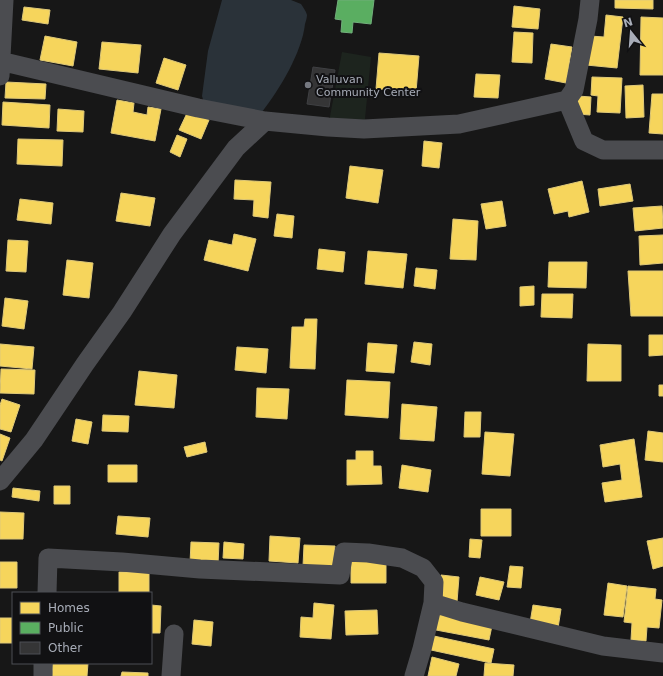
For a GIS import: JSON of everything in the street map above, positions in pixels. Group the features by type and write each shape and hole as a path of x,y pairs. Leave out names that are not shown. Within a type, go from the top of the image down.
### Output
{"street":[{"path":"4,0 0,66 265,121 364,129 459,124 567,100 574,90 588,19 590,0"},
{"path":"567,100 584,141 603,150 663,150"},
{"path":"0,481 34,440 122,312 172,234 236,148 265,121"},
{"path":"46,592 48,558 122,562 200,569 340,576 344,552 368,553 402,558 424,568 434,582 433,603 414,676"},
{"path":"433,603 462,612 603,646 663,653"},
{"path":"171,676 174,634"},
{"path":"43,664 43,676"}],"shaded area":[{"path":"222,0 291,0 301,4 307,14 300,46 295,58 283,81 262,112 204,103 202,96 208,51"},
{"path":"342,52 371,57 364,129 328,127"}],"building: Homes":[{"path":"615,0 653,0 653,9 615,8"},
{"path":"514,6 540,9 538,29 512,27"},
{"path":"24,7 50,10 48,24 22,20"},
{"path":"606,15 623,17 617,68 586,65 590,36 604,37"},
{"path":"641,17 663,18 663,75 640,75"},
{"path":"514,32 533,33 532,63 512,62"},
{"path":"45,36 77,42 73,66 40,60"},
{"path":"102,42 141,45 138,73 99,69"},
{"path":"551,44 572,47 566,83 545,79"},
{"path":"379,53 419,56 416,92 376,89"},
{"path":"164,58 186,65 178,90 156,83"},
{"path":"476,74 500,75 498,98 474,97"},
{"path":"592,77 622,78 620,113 597,112 598,96 591,95"},
{"path":"6,82 46,84 45,99 5,98"},
{"path":"643,85 644,117 626,118 625,86"},
{"path":"652,94 663,94 663,134 649,133"},
{"path":"578,96 591,97 590,115 577,114"},
{"path":"117,100 134,103 133,112 147,115 148,107 161,109 155,141 111,133"},
{"path":"3,102 50,105 49,128 2,125"},
{"path":"58,109 84,111 83,132 57,131"},
{"path":"188,111 209,120 201,139 179,130"},
{"path":"177,135 187,139 180,157 170,152"},
{"path":"18,139 63,140 62,166 17,164"},
{"path":"424,141 442,143 439,168 422,166"},
{"path":"350,166 383,170 378,203 346,198"},
{"path":"235,180 271,182 268,218 253,216 254,200 234,199"},
{"path":"582,181 589,212 569,217 568,211 554,214 548,189"},
{"path":"630,184 633,201 600,206 598,189"},
{"path":"121,193 155,198 150,226 116,221"},
{"path":"20,199 53,203 51,224 17,220"},
{"path":"502,201 506,226 486,229 481,204"},
{"path":"662,206 663,228 635,231 633,208"},
{"path":"277,214 294,216 292,238 274,236"},
{"path":"453,219 478,221 476,260 450,259"},
{"path":"234,234 256,239 248,271 204,260 209,240 232,245"},
{"path":"663,235 663,263 640,265 639,236"},
{"path":"8,240 28,241 26,272 6,271"},
{"path":"319,249 345,252 343,272 317,269"},
{"path":"368,251 407,254 403,288 365,284"},
{"path":"67,260 93,263 89,298 63,295"},
{"path":"549,262 587,262 586,288 548,287"},
{"path":"416,268 437,270 435,289 414,286"},
{"path":"628,271 663,271 663,316 631,316"},
{"path":"534,286 534,305 520,306 520,287"},
{"path":"542,294 573,294 572,318 541,317"},
{"path":"5,298 28,301 24,329 2,326"},
{"path":"305,319 317,319 315,369 290,368 292,327 304,327"},
{"path":"649,335 663,335 663,355 649,356"},
{"path":"414,342 432,344 430,365 411,362"},
{"path":"368,343 397,345 394,373 366,371"},
{"path":"0,344 34,347 32,369 0,366"},
{"path":"588,344 621,345 621,381 587,381"},
{"path":"237,347 268,349 266,373 235,370"},
{"path":"1,369 35,370 34,394 0,393"},
{"path":"139,371 177,375 174,408 135,405"},
{"path":"347,380 390,382 388,418 345,415"},
{"path":"659,385 663,385 663,396 659,396"},
{"path":"257,388 289,389 287,419 256,417"},
{"path":"2,399 20,405 11,432 0,429 0,405"},
{"path":"402,404 437,407 434,441 400,439"},
{"path":"465,412 481,412 480,437 464,437"},
{"path":"103,415 129,416 128,432 102,431"},
{"path":"76,419 92,422 88,444 72,441"},
{"path":"648,431 663,433 663,462 645,460"},
{"path":"485,432 514,434 510,476 482,474"},
{"path":"0,434 10,438 2,461 0,460"},
{"path":"634,439 642,497 605,502 602,483 622,480 620,464 603,467 600,445"},
{"path":"205,442 207,452 187,457 184,447"},
{"path":"356,451 373,451 373,466 381,466 382,484 347,485 347,460 356,460"},
{"path":"108,465 137,465 137,482 108,482"},
{"path":"402,465 431,470 428,492 399,488"},
{"path":"54,486 70,486 70,504 54,504"},
{"path":"13,488 40,491 39,501 12,497"},
{"path":"481,509 511,509 511,536 481,536"},
{"path":"0,512 24,513 23,539 0,539"},
{"path":"118,516 150,518 148,537 116,534"},
{"path":"270,536 300,538 298,563 269,561"},
{"path":"663,538 663,566 653,569 647,541"},
{"path":"470,539 482,540 480,558 469,557"},
{"path":"191,542 219,543 218,564 190,563"},
{"path":"224,542 244,544 243,559 223,558"},
{"path":"304,545 335,546 333,567 303,566"},
{"path":"351,561 386,561 386,583 351,583"},
{"path":"0,562 17,562 17,588 0,588"},
{"path":"510,566 523,567 521,588 507,587"},
{"path":"119,572 149,572 149,592 119,592"},
{"path":"441,575 459,577 457,602 438,600"},
{"path":"480,577 504,582 499,600 476,595"},
{"path":"608,583 627,586 623,617 604,615"},
{"path":"628,586 656,589 655,599 662,600 659,628 647,627 646,641 631,640 632,623 624,622"},
{"path":"314,603 334,605 331,639 300,637 301,617 313,618"},
{"path":"152,605 161,606 160,633 152,633"},
{"path":"533,605 561,609 558,628 530,623"},
{"path":"377,610 378,634 346,635 345,611"},
{"path":"439,611 493,621 489,640 436,630"},
{"path":"0,618 12,618 12,643 0,643"},
{"path":"194,620 213,622 211,646 192,644"},
{"path":"434,636 494,649 491,663 431,650"},
{"path":"432,657 459,664 456,676 428,676"},
{"path":"485,663 514,665 513,676 484,676"},
{"path":"53,664 88,664 87,676 52,676"},
{"path":"122,672 148,673 148,676 121,676"}],"building: Public":[{"path":"338,0 374,0 371,24 353,22 352,33 341,32 342,20 335,19"}],"building: Other":[{"path":"313,67 335,70 329,107 307,104"}],"place":[{"name":"Valluvan Community Center","path":"308,85"}]}
